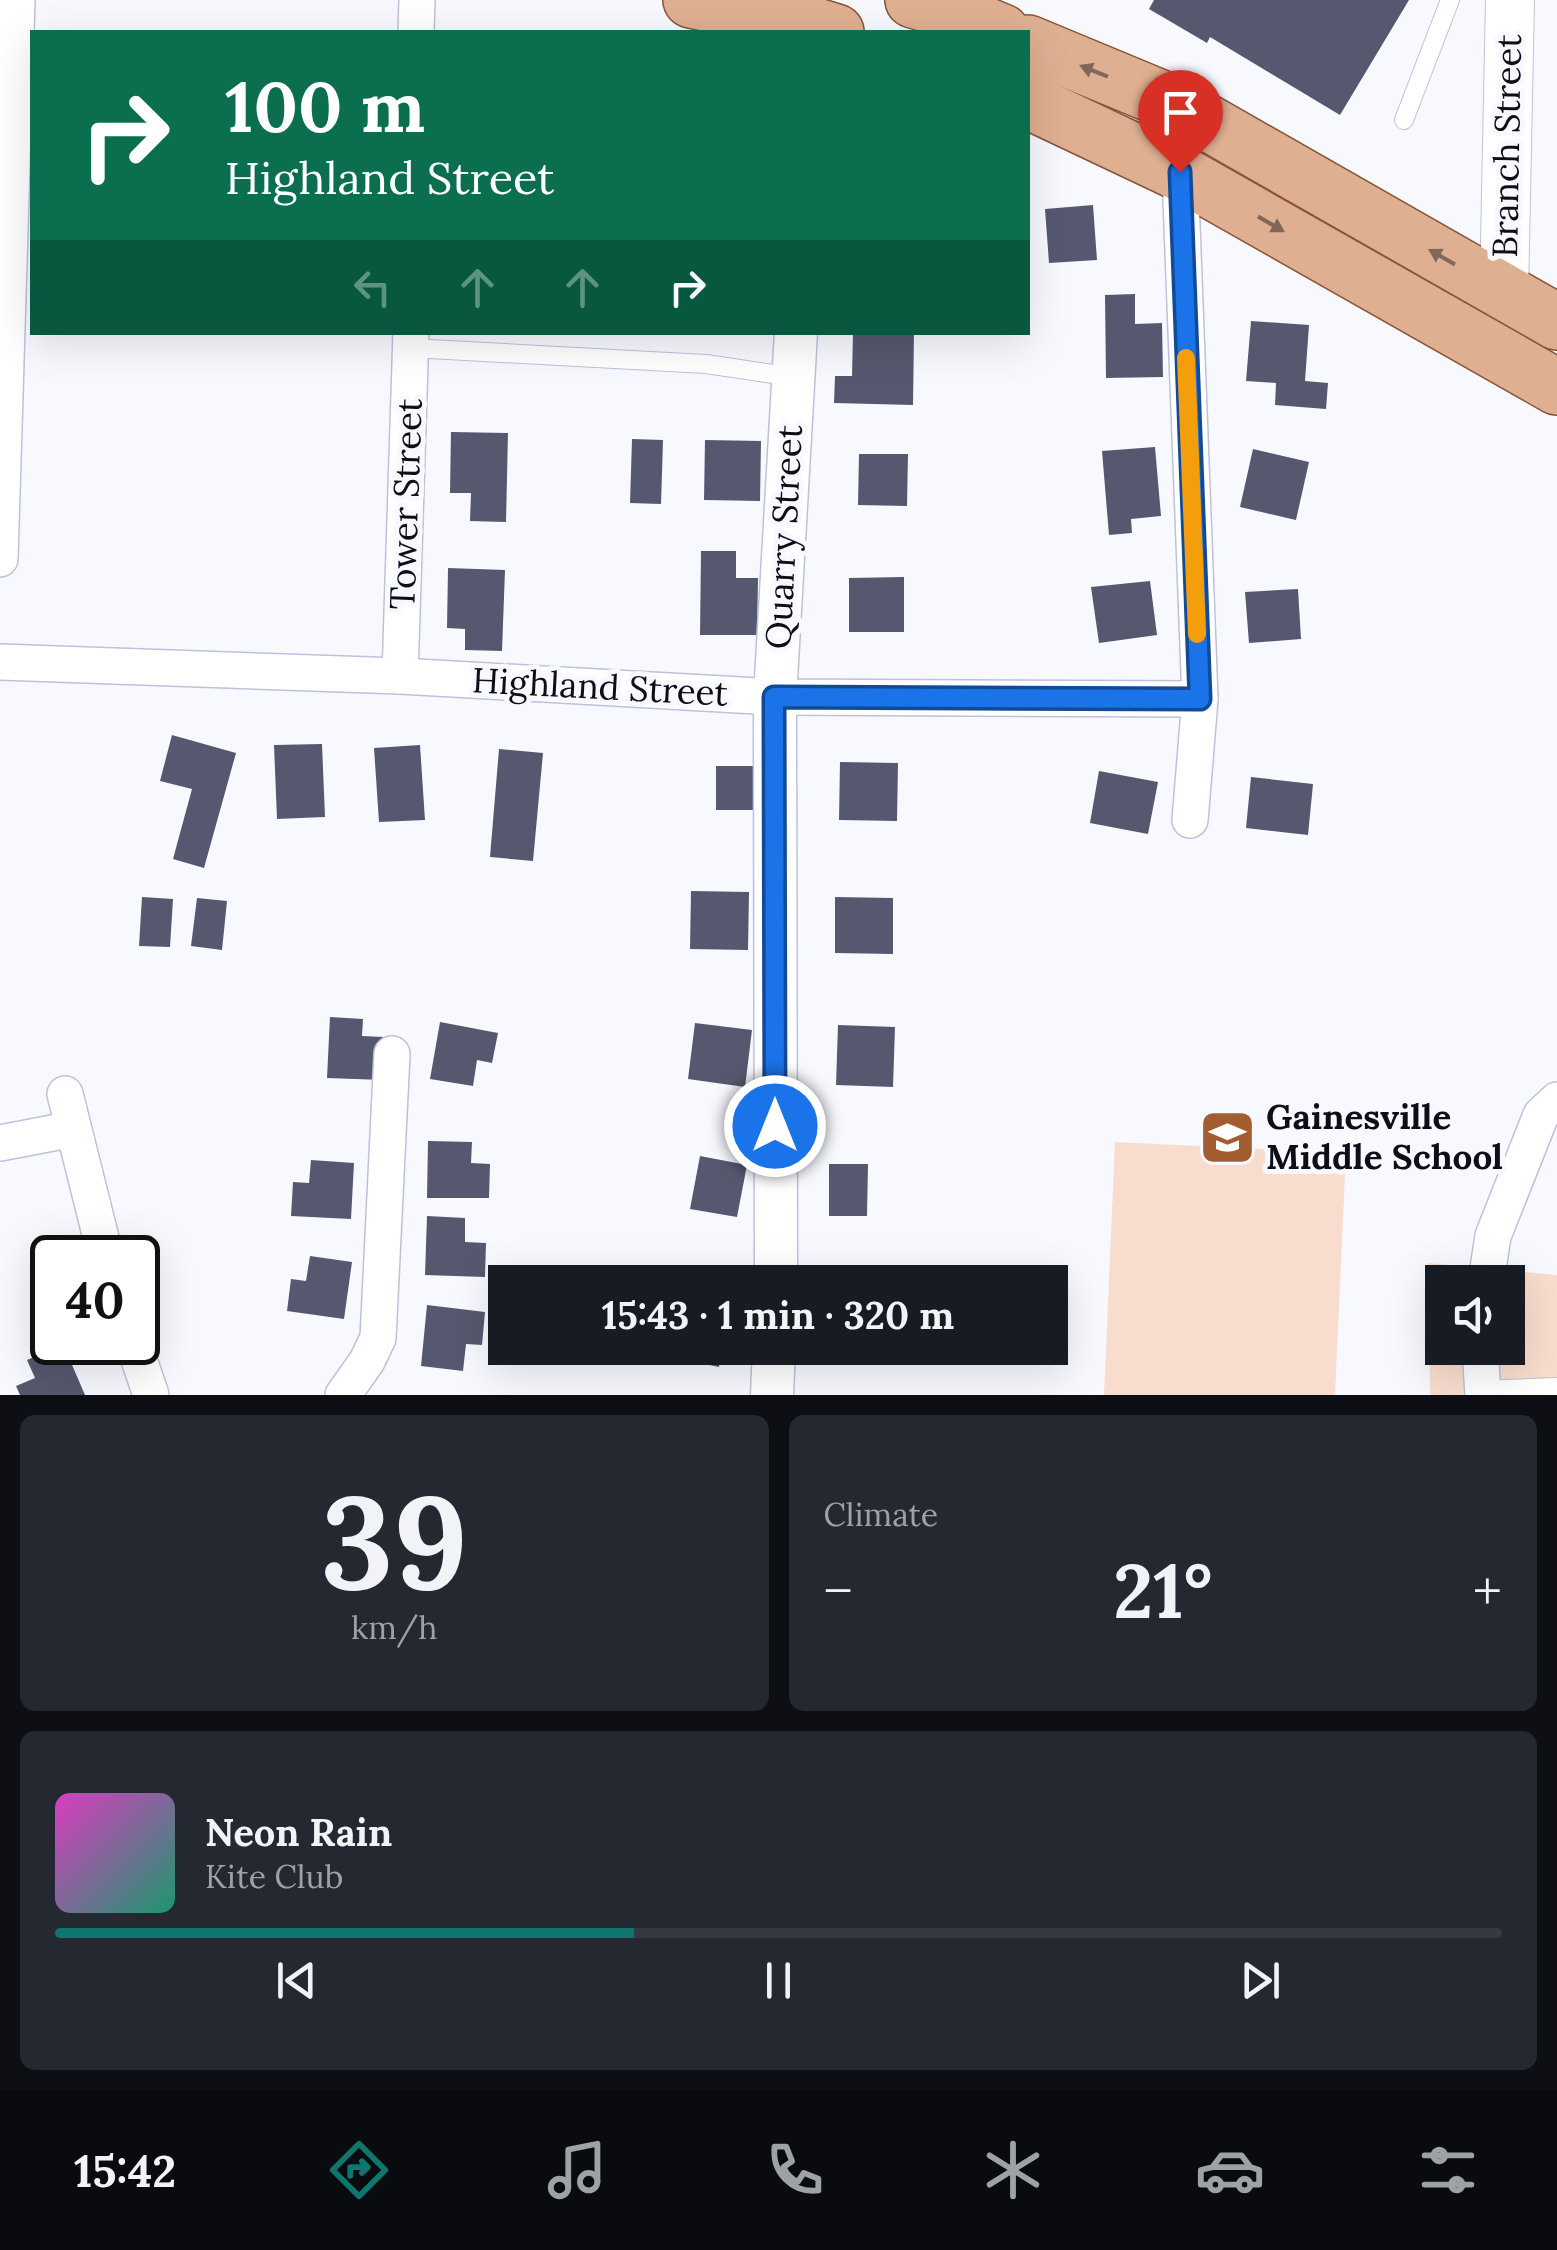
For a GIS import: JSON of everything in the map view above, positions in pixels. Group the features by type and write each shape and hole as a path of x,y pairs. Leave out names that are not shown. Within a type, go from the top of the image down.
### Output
{"main road":[{"path":"691,0 819,23"},
{"path":"913,0 997,30"},
{"name":"Branch Street","path":"1504,293 1510,0"},
{"path":"1030,44 1175,104 1557,322"},
{"path":"1030,102 1180,172 1557,387"}],"street":[{"path":"0,559 17,0"},
{"path":"416,30 417,0"},
{"path":"1180,172 1200,699 1190,820"},
{"name":"Quarry Street","path":"776,1265 774,697 796,335"},
{"name":"Tower Street","path":"400,676 411,340"},
{"name":"Highland Street","path":"0,662 400,676 774,697 1200,699"},
{"path":"343,1395 378,1338 392,1054"},
{"path":"65,1094 100,1235"},
{"path":"1489,1265 1494,1236 1541,1115 1557,1100"},
{"path":"0,1144 74,1129"},
{"path":"141,1365 151,1395"},
{"path":"772,1395 773,1365"},
{"path":"1481,1365 1483,1392"}],"lane":[{"path":"1404,120 1450,0"},
{"path":"411,340 706,364 793,378"},
{"path":"1483,1392 1557,1387"}],"shaded area":[{"path":"1115,1142 1346,1153 1335,1395 1104,1395"},
{"path":"1525,1272 1557,1275 1557,1395 1430,1395 1430,1365 1525,1365"}],"building":[{"path":"1154,0 1409,0 1340,115 1210,37 1207,43 1149,9"},
{"path":"1093,205 1097,260 1049,263 1045,209"},
{"path":"1135,294 1135,324 1162,323 1163,377 1106,378 1105,295"},
{"path":"1251,321 1309,325 1305,381 1328,383 1326,409 1275,405 1276,383 1246,381"},
{"path":"853,335 914,335 913,405 834,403 835,376 852,376"},
{"path":"451,432 508,433 506,522 470,521 471,493 450,493"},
{"path":"632,439 663,440 661,504 630,503"},
{"path":"705,440 761,441 760,501 704,500"},
{"path":"1155,447 1161,516 1131,519 1132,533 1109,535 1102,451"},
{"path":"1253,449 1309,462 1296,520 1240,507"},
{"path":"859,454 908,454 907,506 858,505"},
{"path":"701,551 736,551 736,578 758,578 757,635 700,635"},
{"path":"448,568 505,570 502,651 465,650 465,629 447,628"},
{"path":"904,577 904,632 849,632 849,578"},
{"path":"1150,581 1157,635 1099,643 1091,587"},
{"path":"1298,589 1301,639 1249,643 1245,592"},
{"path":"172,735 236,753 204,868 173,859 192,789 160,781"},
{"path":"322,744 325,817 277,819 274,745"},
{"path":"420,745 425,820 379,822 374,748"},
{"path":"499,749 543,753 533,861 490,857"},
{"path":"840,762 898,763 897,821 839,820"},
{"path":"716,766 753,766 753,810 716,810"},
{"path":"1099,771 1158,782 1148,834 1090,823"},
{"path":"1251,777 1313,784 1308,835 1246,828"},
{"path":"691,891 749,892 748,950 690,949"},
{"path":"142,897 173,899 170,947 139,946"},
{"path":"835,897 893,898 893,954 835,953"},
{"path":"197,898 227,901 222,950 191,946"},
{"path":"330,1017 363,1019 362,1036 384,1037 383,1080 327,1078"},
{"path":"440,1022 498,1033 492,1063 477,1060 473,1086 430,1079"},
{"path":"695,1023 752,1030 745,1087 688,1079"},
{"path":"838,1025 895,1027 893,1087 836,1085"},
{"path":"428,1141 472,1142 471,1163 490,1164 489,1198 427,1198"},
{"path":"700,1156 747,1165 737,1217 690,1209"},
{"path":"311,1160 354,1163 351,1219 291,1216 293,1182 309,1183"},
{"path":"829,1164 868,1164 867,1216 829,1216"},
{"path":"427,1216 465,1218 465,1242 486,1243 485,1277 425,1275"},
{"path":"310,1256 352,1262 344,1319 287,1311 291,1279 306,1281"},
{"path":"427,1305 485,1312 482,1345 466,1344 463,1371 421,1366"},
{"path":"30,1359 30,1365 72,1365 85,1395 20,1395 16,1386 35,1378 27,1360"}],"slow traffic":[{"path":"1186,358 1197,634"}],"place":[{"name":"Gainesville Middle School","path":"1227,1137"}],"route":[{"path":"775,1126 774,697 1200,699 1180,172"}]}
